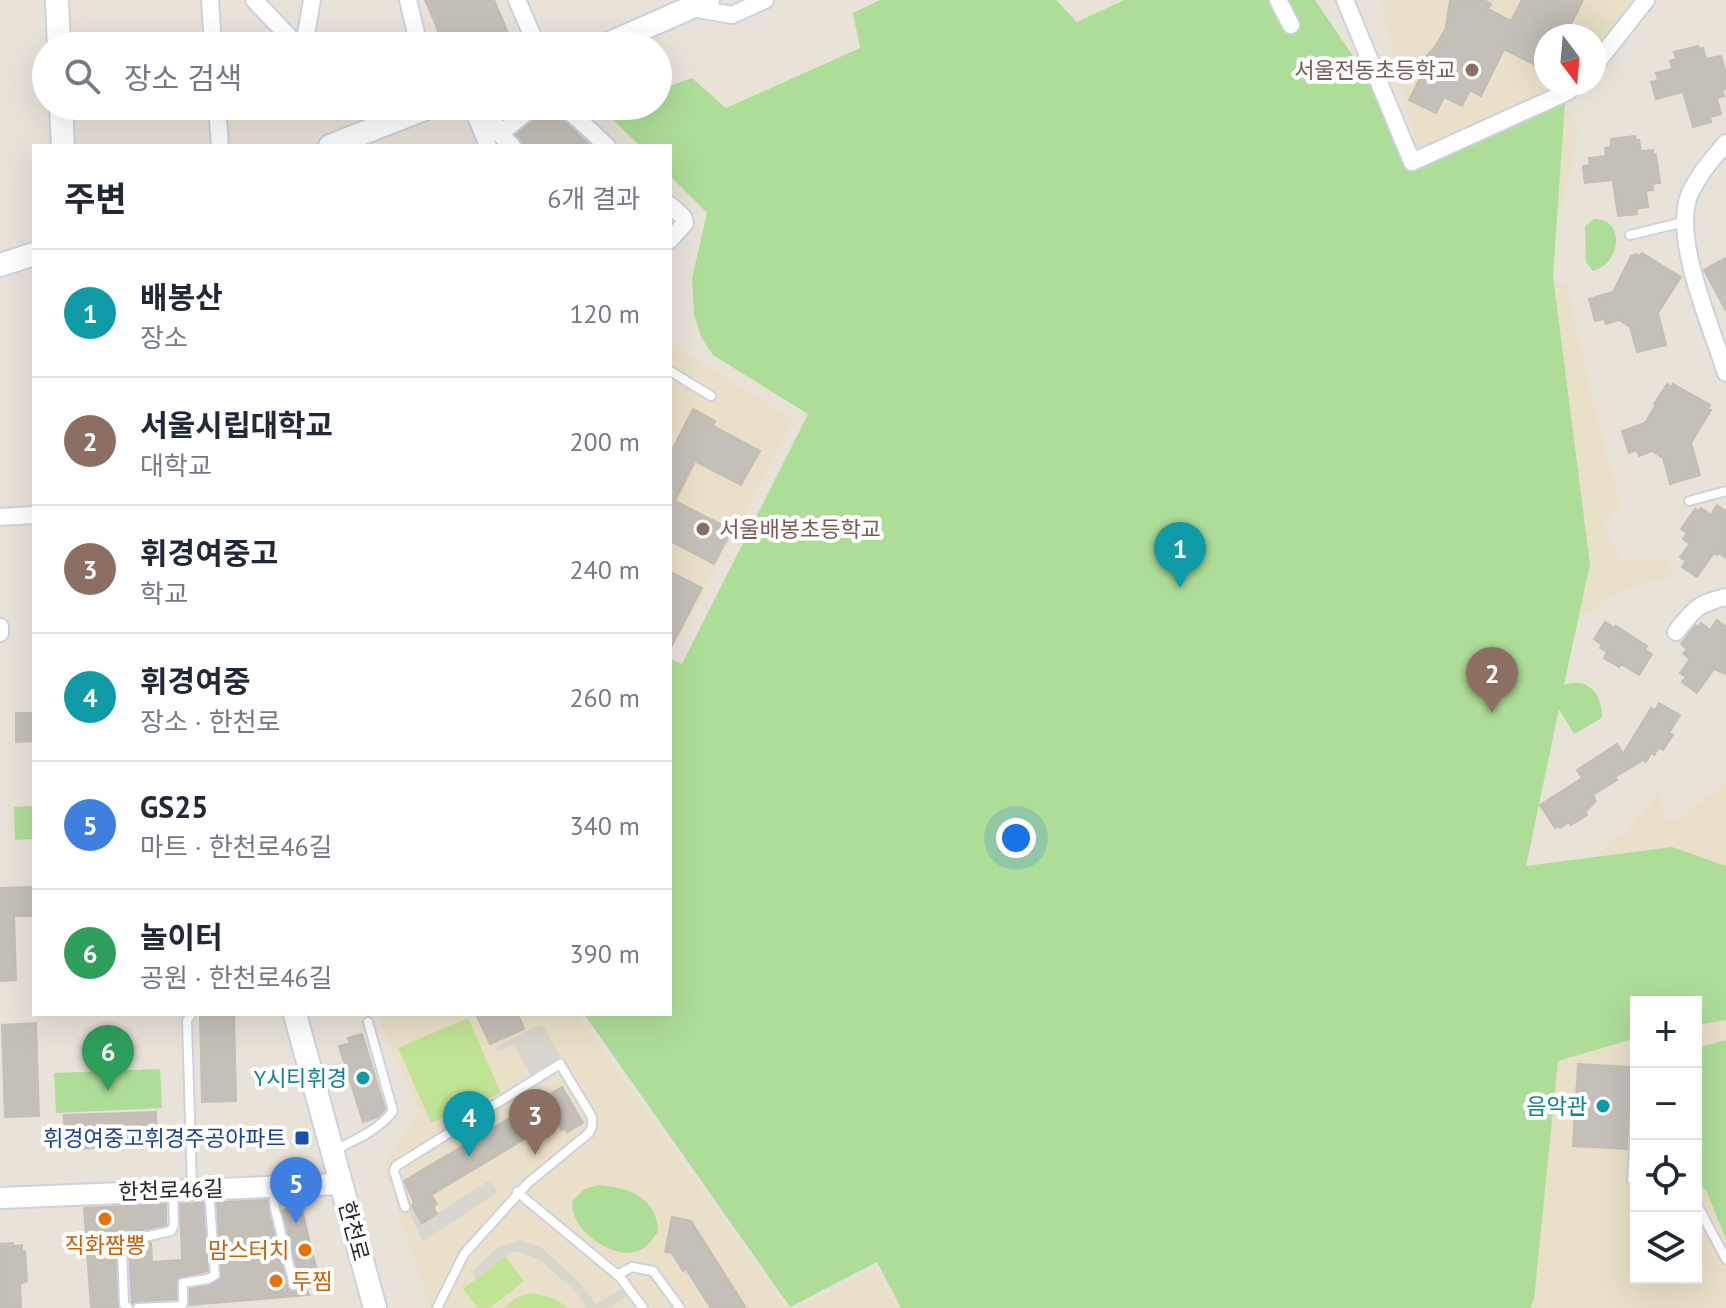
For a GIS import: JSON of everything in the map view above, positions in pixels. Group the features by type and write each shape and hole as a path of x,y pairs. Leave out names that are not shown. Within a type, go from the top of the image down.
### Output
{"main road":[{"path":"57,0 58,32"},
{"path":"635,32 700,4"},
{"path":"62,120 63,144"},
{"path":"335,144 389,120"},
{"path":"0,265 32,255"},
{"name":"한천로","path":"296,1016 375,1308"}],"street":[{"path":"210,0 212,32"},
{"path":"254,0 287,32"},
{"path":"304,32 312,0"},
{"path":"408,0 416,32"},
{"path":"517,0 531,32"},
{"path":"700,4 732,15 765,0"},
{"path":"1278,0 1291,25"},
{"path":"1345,0 1412,162 1558,96"},
{"path":"1606,51 1646,0"},
{"path":"218,120 220,144"},
{"path":"483,120 500,142"},
{"path":"491,120 500,142"},
{"path":"500,142 521,120"},
{"path":"579,120 605,144"},
{"path":"1726,143 1689,196 1684,222 1687,249 1726,373"},
{"path":"672,207 685,223 672,238"},
{"path":"0,517 32,515"},
{"path":"1676,632 1695,608 1726,597"},
{"name":"한천로46길","path":"0,1198 341,1184"}],"lane":[{"path":"1630,235 1684,222"},
{"path":"672,372 711,396"},
{"path":"1689,501 1726,491"},
{"path":"138,1308 181,1306 183,1283 215,1275 192,1189 187,1021 190,1016"},
{"path":"333,1151 357,1139 393,1111 368,1022"},
{"path":"405,1207 394,1171 396,1166 560,1064 592,1117 592,1126 581,1140 517,1192 464,1254 437,1308"},
{"path":"273,1187 275,1209 294,1285"},
{"path":"128,1308 124,1304 122,1246 126,1241 171,1231 192,1189"},
{"path":"517,1192 617,1275 630,1287 643,1308"},
{"path":"1701,1212 1726,1259"},
{"path":"617,1275 632,1267 653,1271 680,1308"}],"shaded area":[{"name":"서울전동초등학교","path":"1380,0 1639,0 1606,41 1606,24 1534,24 1534,96 1544,96 1418,153"},
{"path":"1568,111 1577,121 1578,136 1562,207 1552,228 1515,271 1513,291 1526,292 1566,281 1592,398 1621,507 1605,523 1606,530 1620,559 1668,560 1672,577 1621,590 1576,620 1573,627 1559,637 1565,649 1547,673 1535,760 1530,773 1498,811 1488,893 1505,895 1541,875 1585,869 1602,848 1625,833 1660,792 1666,822 1680,818 1726,782 1726,1308 1393,1308 1454,566 1486,557 1420,166 1481,143 1498,153 1514,144 1532,141 1540,148 1544,146 1556,121 1554,113"},
{"name":"서울배봉초등학교","path":"672,343 793,420 678,641 672,639"},
{"path":"578,1016 787,1308 427,1308 430,1306 385,1171 386,1162 419,1110 382,1026 382,1018"},
{"path":"542,1024 564,1063 534,1081 514,1044 497,1052 495,1047"},
{"path":"490,1180 498,1192 423,1241 407,1208 411,1205 422,1223"},
{"path":"520,1240 542,1248 579,1282 596,1304 624,1287 629,1294 609,1308 587,1308 574,1290 541,1261 519,1251 511,1252 476,1279 472,1272 497,1248"},
{"path":"875,1268 897,1308 797,1308"}],"green space":[{"path":"880,0 1056,0 1077,22 1124,0 1315,0 1419,153 1550,96 1566,96 1553,276 1590,564 1564,685 1587,685 1597,695 1602,718 1574,734 1559,709 1526,866 1672,847 1726,866 1726,1020 1702,1024 1702,996 1630,996 1630,1040 1558,1061 1534,1299 1530,1308 901,1308 877,1262 790,1307 585,1016 672,1016 672,660 682,664 808,414 713,355 701,337 694,314 692,278 707,213 672,178 672,144 638,144 613,120 672,120 672,85 692,78 726,108 860,48 853,13"},
{"path":"1594,219 1611,226 1616,242 1610,259 1593,271 1586,262 1585,226"},
{"path":"32,806 32,839 15,840 14,807"},
{"path":"468,1018 501,1093 431,1123 398,1048"},
{"path":"1726,1040 1726,1239 1706,1190 1702,1188 1702,1046"},
{"path":"160,1069 162,1108 56,1113 54,1073"},
{"path":"598,1185 629,1191 646,1202 656,1219 658,1231 646,1246 630,1253 618,1252 585,1232 573,1211 573,1200 585,1189"},
{"path":"505,1256 524,1281 490,1308 478,1308 463,1289"},
{"path":"530,1293 554,1298 568,1308 504,1308 517,1297"}],"building":[{"path":"425,0 494,0 508,32 437,32"},
{"path":"1450,0 1484,0 1491,4 1488,9 1511,21 1522,0 1583,0 1571,24 1534,24 1534,64 1504,49 1481,96 1470,90 1462,106 1444,97 1436,113 1409,100 1426,66 1420,63 1435,47 1446,28"},
{"path":"1698,46 1699,49 1703,48 1706,59 1721,56 1726,89 1722,90 1724,96 1717,98 1721,114 1710,117 1711,122 1693,127 1683,92 1656,99 1651,82 1658,80 1656,73 1672,69 1670,61 1676,59 1674,52"},
{"path":"534,120 563,120 589,144 522,144 516,135"},
{"path":"1635,136 1641,151 1653,150 1653,155 1656,154 1660,183 1652,184 1653,190 1646,191 1648,207 1636,209 1637,214 1618,216 1613,180 1585,183 1583,166 1590,165 1589,158 1606,156 1605,148 1611,147 1611,139"},
{"path":"1642,253 1681,277 1658,313 1666,345 1637,352 1630,327 1619,320 1606,324 1604,319 1595,321 1589,299 1613,292 1631,256"},
{"path":"1726,258 1726,311 1704,270"},
{"path":"1667,384 1672,387 1673,384 1710,405 1708,409 1711,410 1691,443 1700,475 1670,484 1663,458 1652,451 1639,456 1637,450 1629,453 1622,431 1645,423"},
{"path":"693,409 715,421 713,426 760,451 741,485 695,461 675,501 732,530 714,564 672,542 672,450"},
{"path":"1717,505 1726,511 1726,558 1714,553 1697,577 1682,567 1686,561 1680,557 1690,544 1683,539 1687,533 1681,529 1695,509 1699,511 1701,508 1711,515"},
{"path":"672,573 702,588 672,645"},
{"path":"1717,620 1726,627 1726,674 1714,669 1697,693 1682,682 1686,677 1680,673 1690,659 1683,654 1687,649 1681,644 1696,625 1698,627 1701,623 1710,630"},
{"path":"1605,622 1647,646 1645,650 1652,654 1639,675 1604,658 1607,652 1594,639"},
{"path":"1659,703 1680,715 1669,733 1673,735 1663,750 1659,747 1646,762 1643,760 1615,777 1617,780 1593,795 1596,801 1585,812 1587,815 1571,825 1569,822 1555,828 1540,805 1582,778 1577,770 1617,744 1623,754 1651,708 1655,710"},
{"path":"16,713 32,713 32,741 16,742"},
{"path":"32,887 32,916 14,916 16,980 0,981 0,888"},
{"path":"200,1016 234,1016 236,1101 202,1102"},
{"path":"477,1016 519,1016 524,1029 490,1044"},
{"path":"36,1023 39,1116 5,1117 2,1025"},
{"name":"Y시티휘경","path":"362,1034 385,1109 378,1117 363,1122 339,1046 350,1043 348,1038"},
{"name":"음악관","path":"1578,1064 1630,1067 1627,1149 1573,1146"},
{"path":"562,1087 583,1123 567,1132 556,1120 431,1195 437,1204 433,1207 437,1214 422,1223 412,1206 414,1202 404,1181"},
{"path":"156,1112 157,1146 65,1149 64,1115"},
{"path":"267,1200 288,1289 296,1292 301,1284 282,1210 301,1206 320,1283 305,1287 309,1295 190,1305 190,1289 211,1285 221,1278 217,1202"},
{"path":"203,1203 208,1271 178,1278 176,1299 132,1303 129,1248 151,1243 152,1262 182,1260 180,1204"},
{"path":"166,1204 166,1225 124,1234 116,1243 118,1308 91,1308 84,1208"},
{"path":"672,1217 691,1221 746,1308 711,1308 686,1269 683,1271 672,1253 665,1252"},
{"path":"13,1243 13,1246 22,1245 22,1252 25,1251 27,1281 20,1284 21,1308 0,1308 0,1244"}],"place":[{"name":"서울전동초등학교","path":"1472,70"},
{"name":"서울배봉초등학교","path":"703,529"},
{"name":"배봉산","path":"1180,588"},
{"name":"서울시립대학교","path":"1492,713"},
{"name":"Y시티휘경","path":"363,1078"},
{"name":"놀이터","path":"108,1091"},
{"name":"음악관","path":"1603,1106"},
{"name":"휘경여중고휘경주공아파트","path":"302,1138"},
{"name":"휘경여중고","path":"535,1155"},
{"name":"휘경여중","path":"469,1157"},
{"name":"직화짬뽕","path":"105,1219"},
{"name":"GS25","path":"296,1223"},
{"name":"맘스터치","path":"305,1250"},
{"name":"두찜","path":"276,1281"}]}
